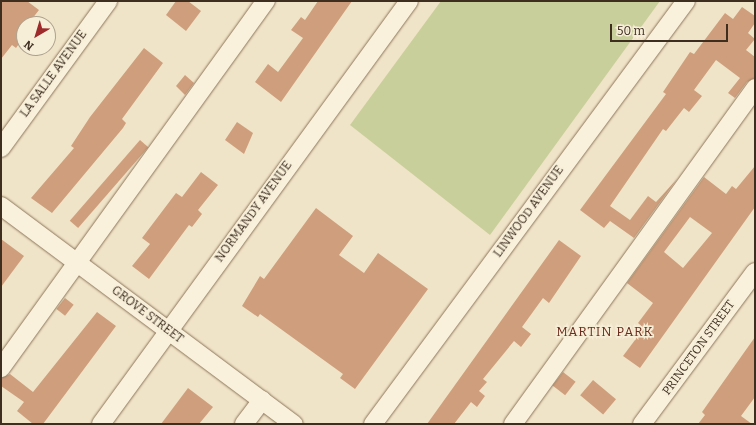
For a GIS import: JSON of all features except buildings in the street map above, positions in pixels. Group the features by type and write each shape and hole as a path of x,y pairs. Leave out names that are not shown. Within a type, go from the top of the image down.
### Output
{"street":[{"name":"LA SALLE AVENUE","path":"1,148 108,1"},
{"path":"1,368 266,1"},
{"name":"NORMANDY AVENUE","path":"100,424 409,1"},
{"name":"LINWOOD AVENUE","path":"373,424 686,1"},
{"path":"513,424 755,88"},
{"name":"GROVE STREET","path":"1,206 294,424"},
{"name":"PRINCETON STREET","path":"642,424 755,272"},
{"path":"244,424 262,400"}],"green space":[{"path":"441,1 660,1 490,235 350,125"}],"district":[{"name":"MARTIN PARK","path":"605,332"}]}
